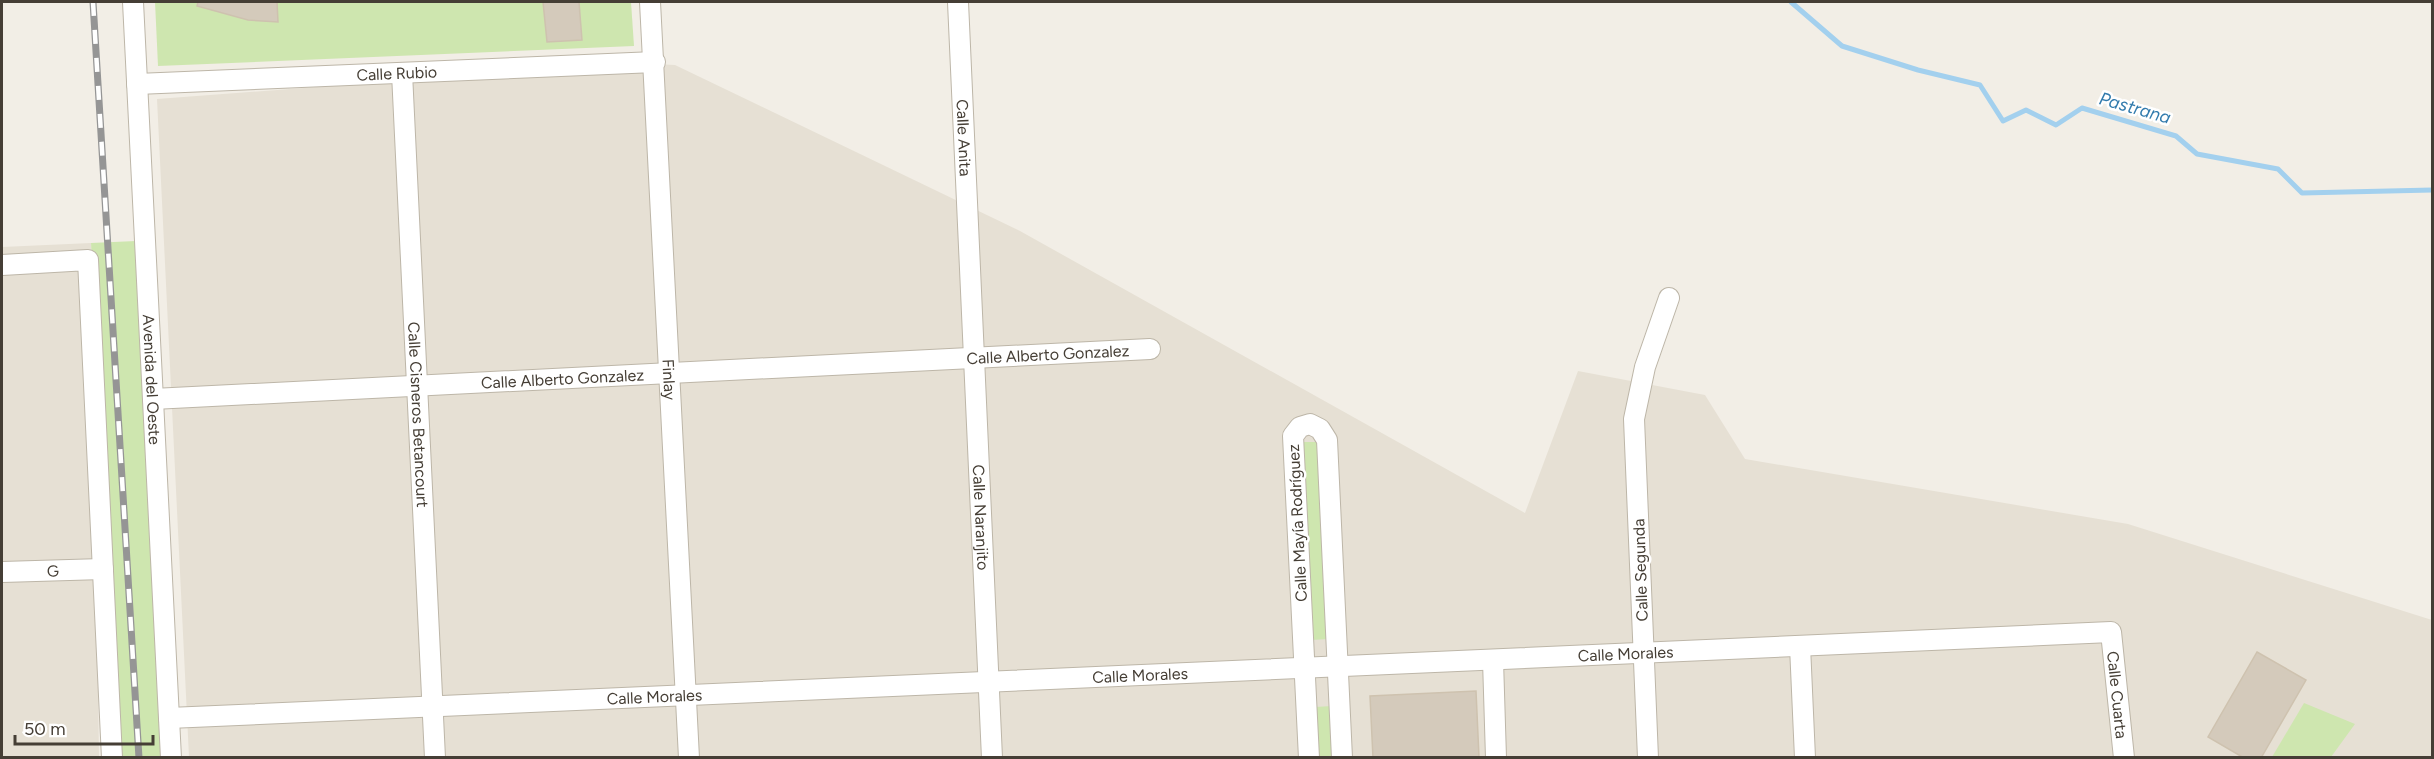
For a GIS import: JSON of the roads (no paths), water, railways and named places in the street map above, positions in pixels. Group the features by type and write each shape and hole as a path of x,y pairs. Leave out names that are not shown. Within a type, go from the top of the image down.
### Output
{"street":[{"name":"Avenida del Oeste","path":"133,2 171,758"},
{"name":"Finlay","path":"650,2 655,62 689,758"},
{"name":"Calle Anita","path":"958,2 972,276"},
{"name":"Calle Rubio","path":"137,84 655,62"},
{"name":"Calle Cisneros Betancourt","path":"402,73 435,758"},
{"path":"2,265 88,260 112,758"},
{"name":"Calle Naranjito","path":"972,276 992,758"},
{"name":"Calle Segunda","path":"1648,758 1634,419 1645,367 1669,298"},
{"name":"Calle Alberto Gonzalez","path":"153,399 1150,349"},
{"name":"Calle Mayía Rodríguez","path":"1309,758 1293,436 1300,427 1310,424 1320,429 1327,440 1342,758"},
{"name":"G","path":"2,572 103,569"},
{"name":"Calle Morales","path":"169,718 2111,632"},
{"name":"Calle Cuarta","path":"2111,632 2124,758"},
{"path":"1800,646 1805,758"},
{"path":"1493,660 1496,758"}],"waterway":[{"name":"Pastrana","path":"1791,2 1842,46 1918,70 1980,85 2003,121 2026,110 2056,125 2082,108 2176,136 2197,154 2278,169 2302,193 2432,190"}],"railway":[{"path":"93,2 139,758"}]}
